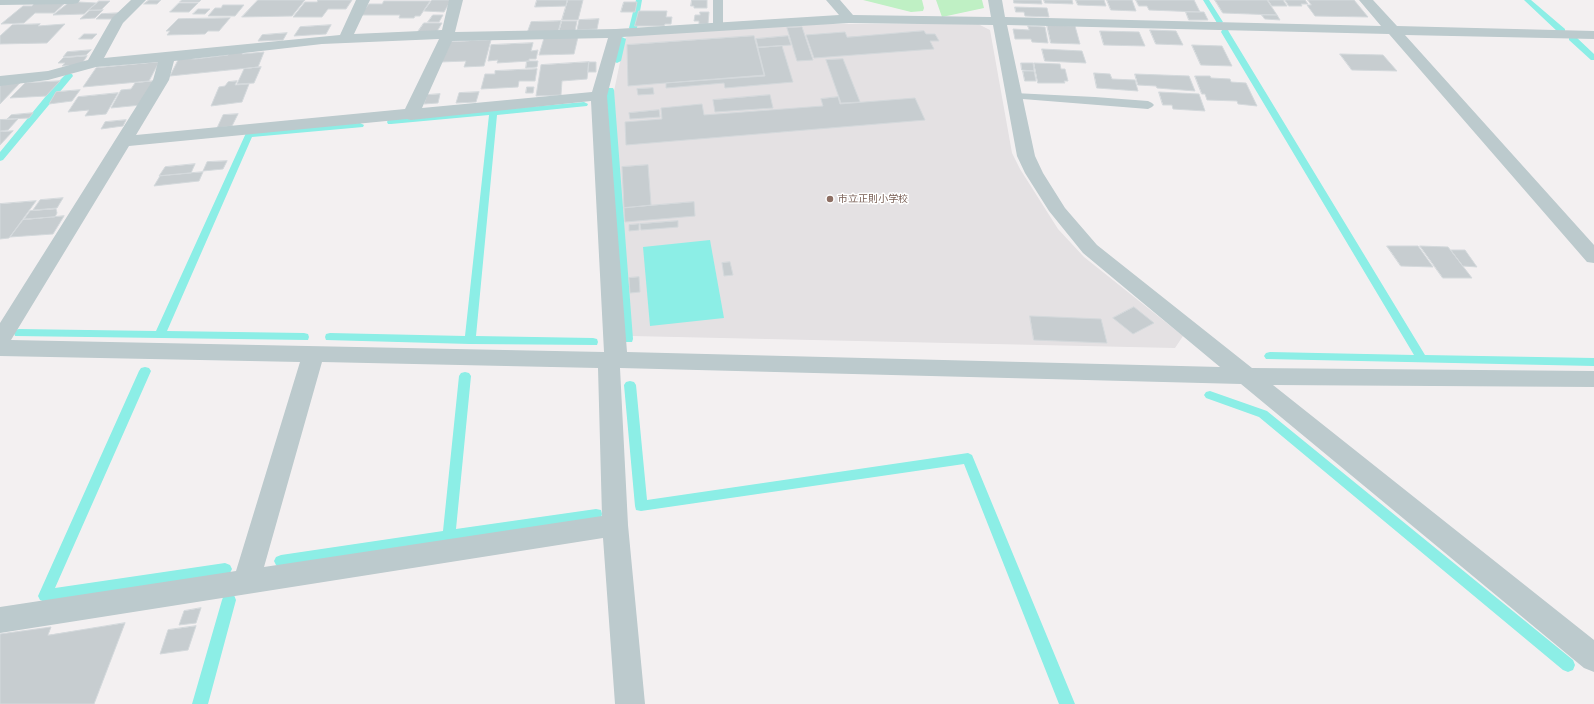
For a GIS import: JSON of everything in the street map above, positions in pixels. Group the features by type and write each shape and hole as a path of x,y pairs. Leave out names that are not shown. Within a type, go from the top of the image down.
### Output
{"street":[{"path":"0,1 73,0"},
{"path":"94,63 117,22 139,0"},
{"path":"345,39 363,0"},
{"path":"411,115 447,36 456,0"},
{"path":"833,0 849,19"},
{"path":"995,0 1026,156 1034,173 1058,211 1090,250 1594,658"},
{"path":"1366,0 1594,257"},
{"path":"0,81 38,78 69,72 94,63 167,57 322,40 616,33 849,19 1000,21 1594,35"},
{"path":"616,33 599,96 613,360 615,525 630,704"},
{"path":"0,341 161,80 167,57"},
{"path":"123,141 411,115 599,96"},
{"path":"0,348 613,360 1244,376 1594,379"},
{"path":"246,582 313,354"},
{"path":"0,620 615,525"}],"lane":[{"path":"718,0 718,27"},
{"path":"1014,96 1095,100 1148,105"}],"shaded area":[{"name":"市立正則小学校","path":"809,24 978,24 990,30 1012,153 1020,169 1058,229 1084,257 1183,336 1175,348 631,336 613,96 625,38 631,35"}],"green space":[{"path":"863,0 922,0 924,8 923,11 911,12"},
{"path":"936,0 982,0 984,8 942,17"}],"water":[{"path":"710,240 724,318 650,326 643,247"}],"building":[{"path":"149,0 161,0 157,4 144,4"},
{"path":"182,0 201,0 199,2 180,2"},
{"path":"258,0 305,0 292,16 242,17"},
{"path":"318,0 352,0 346,9 328,9 322,17 293,17 305,2 317,2"},
{"path":"432,0 451,0 444,12 424,11"},
{"path":"537,0 567,0 566,6 535,7"},
{"path":"568,0 583,0 578,20 562,20"},
{"path":"692,0 707,0 707,8 694,8 694,6 691,6"},
{"path":"1014,0 1041,0 1042,4 1014,3"},
{"path":"1044,0 1072,0 1073,4 1045,3"},
{"path":"1076,0 1104,0 1106,6 1078,5"},
{"path":"1107,0 1132,0 1136,11 1111,10"},
{"path":"1136,0 1194,0 1200,12 1149,10 1147,6 1139,6"},
{"path":"1215,0 1267,0 1277,15 1223,13"},
{"path":"1268,0 1283,0 1287,6 1272,6"},
{"path":"1285,0 1305,0 1308,4 1301,4 1302,6 1289,6"},
{"path":"1308,0 1354,0 1368,17 1315,16 1307,5 1311,5"},
{"path":"99,1 110,1 101,10 89,10"},
{"path":"384,1 430,1 420,16 415,16 414,18 399,18 400,15 360,15 369,4 382,4"},
{"path":"66,2 54,13 35,13 24,23 1,24 23,6 32,6 35,3"},
{"path":"79,2 96,3 84,14 53,15 67,4"},
{"path":"624,2 637,2 635,12 621,12"},
{"path":"179,3 198,3 189,12 170,12"},
{"path":"223,5 244,5 235,16 208,16 215,8 221,8"},
{"path":"1015,7 1047,8 1049,17 1025,16 1024,12 1016,12"},
{"path":"198,9 210,9 205,14 193,14"},
{"path":"103,10 95,18 80,19 89,11"},
{"path":"639,11 667,11 666,17 672,17 671,24 665,24 664,26 635,26"},
{"path":"700,12 709,12 708,24 699,24 699,21 694,21 695,15 700,15"},
{"path":"1186,12 1204,12 1208,20 1189,20"},
{"path":"120,13 115,19 96,19 101,14"},
{"path":"433,15 443,15 439,22 428,22"},
{"path":"1262,15 1277,15 1280,20 1265,19"},
{"path":"230,18 219,31 208,31 205,34 167,35 170,31 166,31 178,19"},
{"path":"599,19 597,29 577,30 579,20"},
{"path":"561,21 558,32 527,33 531,22"},
{"path":"562,21 577,21 575,31 559,32"},
{"path":"424,23 442,23 436,33 417,33"},
{"path":"40,24 38,26 65,24 47,43 0,44 0,36 12,25"},
{"path":"331,25 326,34 294,36 300,27"},
{"path":"1047,25 1075,26 1080,44 1051,43"},
{"path":"1028,26 1045,27 1048,43 1032,42 1031,39 1015,39 1013,29 1029,30"},
{"path":"802,27 813,60 797,61 787,28"},
{"path":"1150,30 1176,31 1183,45 1156,44"},
{"path":"924,31 926,34 935,34 939,41 930,41 934,49 814,58 806,35 845,32 847,37"},
{"path":"1100,31 1139,32 1145,46 1104,45"},
{"path":"287,33 283,40 258,41 262,35"},
{"path":"84,34 97,34 92,39 79,39"},
{"path":"754,36 764,75 628,86 627,45"},
{"path":"788,36 791,45 758,47 756,39"},
{"path":"578,37 574,54 539,55 544,38"},
{"path":"491,40 484,66 464,67 466,61 441,62 448,42"},
{"path":"533,43 531,51 538,50 536,59 529,59 529,61 497,63 498,60 488,61 491,45"},
{"path":"1192,45 1222,46 1232,66 1201,65"},
{"path":"782,46 793,82 725,88 724,83 666,88 666,83 765,76 758,48"},
{"path":"1042,49 1082,51 1086,63 1045,61"},
{"path":"91,50 86,55 63,57 67,52"},
{"path":"243,52 242,54 264,52 258,67 170,76 179,58 195,59"},
{"path":"1340,54 1383,55 1397,71 1352,70"},
{"path":"87,56 81,65 62,66 65,63 58,63 63,58"},
{"path":"843,59 860,102 841,103 826,60"},
{"path":"527,61 538,61 537,67 526,68"},
{"path":"159,62 149,81 83,87 96,68"},
{"path":"589,62 596,62 596,72 588,72"},
{"path":"589,62 587,79 562,81 561,95 536,96 541,65"},
{"path":"1021,63 1033,63 1034,71 1022,70"},
{"path":"1034,63 1060,64 1061,69 1065,69 1068,81 1064,81 1065,83 1038,83"},
{"path":"261,67 254,83 237,84 244,69"},
{"path":"537,69 535,81 519,81 518,87 481,89 485,74 495,74 495,71"},
{"path":"1023,71 1034,71 1036,81 1025,81"},
{"path":"1094,73 1110,74 1112,79 1135,80 1138,91 1097,88"},
{"path":"1135,74 1189,76 1195,91 1138,85"},
{"path":"1195,76 1210,76 1211,78 1230,79 1231,82 1246,83 1257,106 1238,104 1237,101 1207,100 1205,94 1202,94"},
{"path":"60,81 46,96 10,98 25,83"},
{"path":"154,81 141,105 111,108 121,90 131,89 135,83"},
{"path":"237,81 235,85 249,84 242,102 211,106 219,87 225,86 228,82"},
{"path":"20,83 0,104 0,84"},
{"path":"527,87 534,87 533,93 526,93"},
{"path":"653,88 654,94 638,95 637,89"},
{"path":"80,90 72,101 49,104 56,92"},
{"path":"479,92 476,102 456,103 459,93"},
{"path":"1159,92 1199,94 1205,111 1173,109 1172,105 1163,105"},
{"path":"118,93 106,114 85,116 89,110 68,112 78,97"},
{"path":"440,94 438,103 424,104 427,95"},
{"path":"770,95 773,108 715,112 713,100"},
{"path":"838,97 840,104 915,98 925,120 626,145 625,122 662,119 661,108 702,104 704,115 823,106 821,99"},
{"path":"659,110 660,117 630,119 629,113"},
{"path":"33,113 29,118 7,119 11,115"},
{"path":"238,114 232,126 217,128 223,115"},
{"path":"18,119 8,130 0,131 0,120"},
{"path":"126,120 123,126 101,129 105,122"},
{"path":"13,131 0,145 0,132"},
{"path":"227,161 223,169 203,171 207,162"},
{"path":"195,164 191,173 159,176 165,167"},
{"path":"648,165 651,205 624,208 622,167"},
{"path":"203,172 199,181 154,186 160,176"},
{"path":"63,198 57,208 33,210 40,200"},
{"path":"36,201 9,238 0,239 0,204"},
{"path":"694,202 695,216 625,222 624,208"},
{"path":"56,209 57,213 55,217 24,219 30,211"},
{"path":"64,216 53,234 10,237 23,220"},
{"path":"678,221 678,227 641,230 640,224"},
{"path":"639,224 639,230 629,231 629,225"},
{"path":"1387,246 1418,246 1433,267 1401,266"},
{"path":"1420,246 1448,247 1472,278 1443,278"},
{"path":"1451,250 1465,250 1477,267 1463,266"},
{"path":"730,262 733,275 724,276 722,263"},
{"path":"639,277 640,292 630,293 629,278"},
{"path":"1134,307 1154,323 1133,334 1113,318"},
{"path":"1030,316 1101,319 1107,343 1034,340"},
{"path":"201,608 196,623 179,625 184,611"},
{"path":"125,623 94,704 0,704 0,634 51,627 48,635"},
{"path":"196,626 188,650 160,654 168,630"}],"waterway":[{"path":"633,28 639,0"},
{"path":"1206,0 1219,22"},
{"path":"1527,0 1562,31"},
{"path":"1225,32 1422,359"},
{"path":"1572,38 1594,58"},
{"path":"617,61 622,39"},
{"path":"0,158 58,87 69,76"},
{"path":"610,90 628,339"},
{"path":"391,122 584,104"},
{"path":"470,340 493,113"},
{"path":"160,335 249,135 360,125"},
{"path":"19,333 160,335"},
{"path":"160,335 304,337"},
{"path":"330,337 470,340"},
{"path":"470,340 593,342"},
{"path":"1270,356 1422,359"},
{"path":"1422,359 1594,362"},
{"path":"145,371 45,596 225,569"},
{"path":"449,536 465,376"},
{"path":"630,385 641,506 968,458 1067,704"},
{"path":"1210,395 1263,414 1568,665"},
{"path":"449,536 596,514"},
{"path":"281,561 449,536"},
{"path":"200,704 229,600"}],"place":[{"name":"市立正則小学校","path":"830,199"}]}
